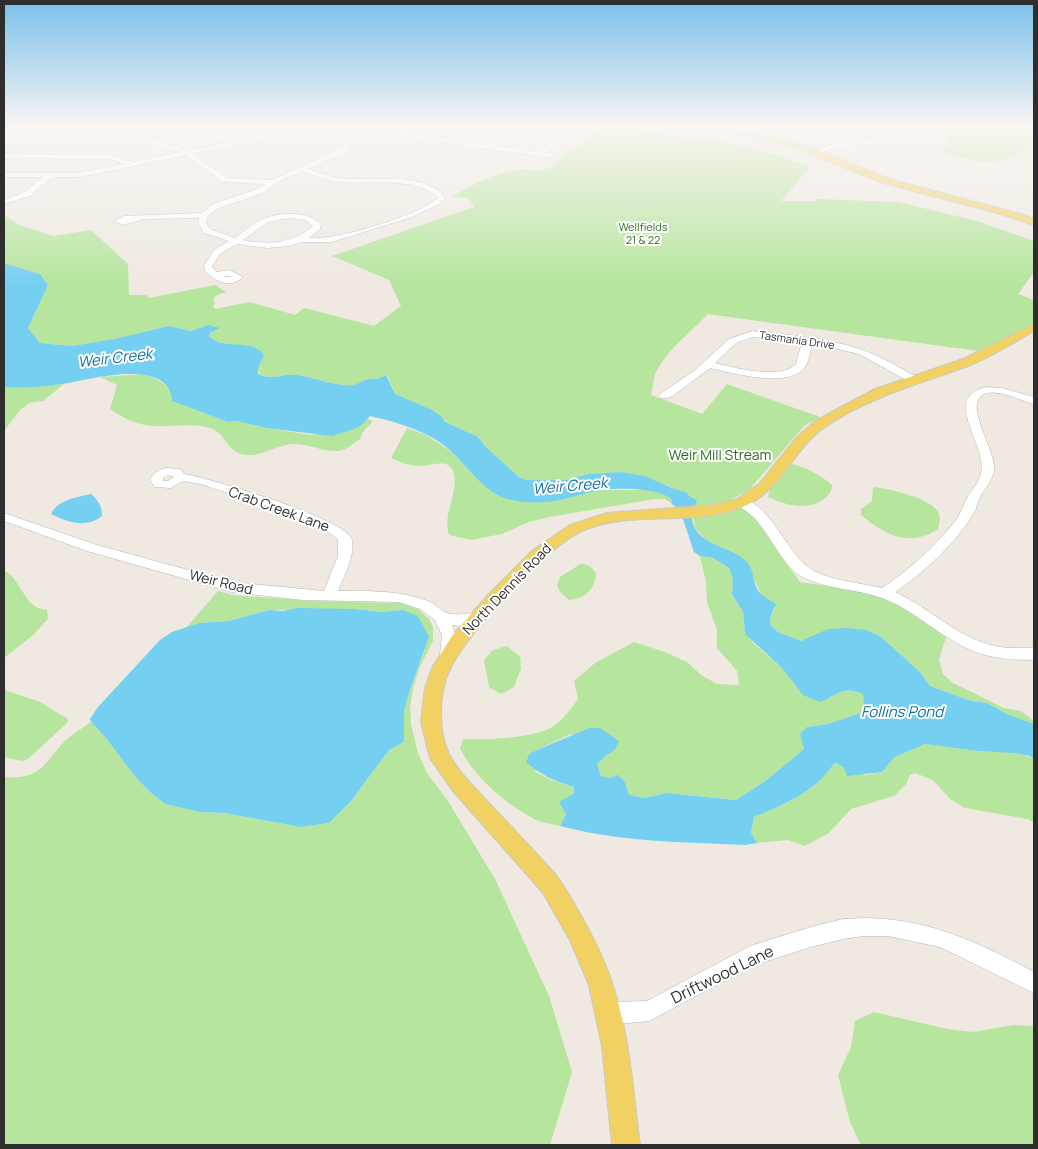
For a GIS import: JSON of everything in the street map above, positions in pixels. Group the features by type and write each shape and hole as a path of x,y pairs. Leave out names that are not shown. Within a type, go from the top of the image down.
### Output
{"main road":[{"path":"880,179 929,194 994,208 1034,222"},
{"name":"North Dennis Road","path":"626,1145 608,1012 590,957 578,932 551,886 460,785 440,758 434,737 431,711 437,678 448,655 477,618 539,554 575,528 607,518 699,512 715,510 742,502 764,487 802,440 820,424 879,392 968,362 1034,327"}],"street":[{"path":"4,202 27,194 46,179"},
{"path":"224,179 272,182"},
{"path":"143,217 204,215 216,206 260,191 280,179"},
{"path":"301,239 315,241 336,239 414,214 438,203 442,198 438,192 421,185 333,179"},
{"path":"204,215 202,223 207,231 236,241 260,246 274,246 301,239 315,230 316,224 307,218 289,216 266,220 236,241 212,257 208,266 209,271 214,275"},
{"name":"Tasmania Drive","path":"664,396 683,385 732,340 744,335 764,335 807,341 863,352 914,380"},
{"path":"708,364 770,374 789,373 796,370 803,360 807,341"},
{"path":"884,593 894,587 926,559 953,532 966,515 983,484 988,462 971,408 974,396 981,391 987,390 1004,392 1034,401"},
{"name":"Crab Creek Lane","path":"180,477 203,481 319,521 339,532 345,539 345,556 329,596"},
{"path":"742,502 762,518 793,561 804,572 826,581 884,593 911,606 968,644 998,654 1034,654"},
{"name":"Weir Road","path":"4,517 71,541 232,587 276,593 408,599 425,605 441,617 458,621 477,618"},
{"path":"441,617 449,635 448,655"},
{"name":"Driftwood Lane","path":"608,1012 629,1013 649,1011 750,956 782,944 843,929 864,927 888,927 941,938 997,962 1034,983"}],"green space":[{"path":"487,179 800,179 781,201 815,201 818,199 898,202 977,221 1034,241 1034,272 1018,294 1034,300 1034,323 978,351 708,314 666,356 656,372 651,395 702,414 727,384 820,417 804,426 748,491 726,502 695,507 686,492 645,476 621,472 588,474 567,480 526,480 519,477 485,446 478,437 395,394 387,375 364,380 352,385 336,384 297,375 264,376 259,374 258,368 264,355 213,340 209,336 210,333 216,330 208,325 191,331 169,326 114,339 72,346 40,343 28,328 48,285 40,274 4,263 4,215 17,224 53,236 91,230 128,264 129,295 146,295 149,298 215,285 226,292 215,296 213,306 215,309 250,302 295,315 304,308 374,326 401,306 389,280 332,256 474,207 469,198 452,197"},
{"path":"145,374 167,387 172,401 228,422 237,421 311,435 363,424 367,419 373,421 362,433 361,438 350,446 338,451 293,444 255,455 241,454 231,448 217,431 210,428 194,425 145,425 130,420 110,409 117,385 100,377"},
{"path":"64,384 43,401 29,403 20,410 4,431 4,387"},
{"path":"407,428 426,435 452,452 475,477 509,500 545,502 599,490 653,490 665,494 671,499 672,504 665,499 655,499 549,517 529,522 502,534 471,540 449,535 447,520 454,490 454,474 452,469 445,464 421,466 402,463 391,458"},
{"path":"790,464 818,475 832,485 829,494 818,502 804,506 789,505 768,497 773,484"},
{"path":"876,487 929,503 939,514 938,529 917,538 907,538 888,533 870,522 861,515 861,509 872,501 873,488"},
{"path":"746,506 800,582 848,589 884,598 908,610 946,637 939,660 943,674 953,683 1004,708 1021,711 1034,721 1034,724 1009,715 987,703 971,701 930,686 919,671 880,636 866,630 801,641 778,632 770,624 771,615 775,609 761,594 744,559 707,541 695,528 693,517 720,515"},
{"path":"700,556 713,558 729,568 733,579 732,594 743,612 744,629 752,642 782,668 795,685 830,698 846,691 863,694 864,712 828,724 807,727 804,749 764,782 736,800 666,793 645,798 629,795 625,782 601,776 597,764 614,751 571,734 530,753 536,772 551,780 574,787 566,814 560,826 534,819 492,789 466,759 460,748 463,739 496,739 545,731 563,718 578,699 574,681 595,663 634,642 665,652 687,662 701,675 717,684 739,685 737,671 717,648 717,630 707,602 706,582"},
{"path":"582,563 591,567 596,573 594,584 580,598 569,600 560,592 557,585 560,577"},
{"path":"4,571 15,580 33,604 47,610 48,619 33,635 4,658"},
{"path":"218,591 232,595 314,601 400,603 418,609 429,619 433,627 433,641 419,669 413,689 410,707 411,725 418,753 427,773 448,801 495,879 549,996 572,1072 550,1145 4,1145 4,777 26,776 40,769 68,738 91,722 137,779 165,804 200,812 224,813 301,827 329,823 351,801 389,750 404,742 404,712 425,650 403,610 382,612 355,609 269,610 229,621 199,623 186,628"},
{"path":"507,646 520,657 521,669 514,687 501,694 489,687 484,660 493,650"},
{"path":"4,686 7,691 38,701 68,719 67,723 28,759 22,761 4,757"},
{"path":"925,744 976,751 1014,752 1034,760 1034,823 1028,819 965,808 950,799 933,780 915,773 910,775 906,784 894,796 851,809 829,833 805,846 788,840 757,843 751,833 754,817 799,796 819,781 835,762 844,768 865,775 882,772 895,757"},
{"path":"874,1012 947,1029 974,1032 1013,1025 1034,1026 1034,1145 861,1145 850,1122 838,1075 851,1047 855,1021"}],"water":[{"path":"4,263 40,274 48,285 28,328 40,343 72,346 114,339 169,326 191,331 208,325 220,328 210,333 209,336 215,340 222,343 245,345 259,350 264,355 258,368 258,374 264,376 297,375 336,384 351,385 386,375 395,394 432,410 441,416 444,421 478,437 485,446 519,477 526,480 567,480 588,474 621,472 645,476 686,492 690,497 697,500 692,514 693,524 697,531 703,538 744,559 752,571 757,589 776,604 771,615 770,624 778,632 801,641 828,629 866,630 880,636 919,671 930,686 971,701 987,703 1009,715 1034,724 1034,760 1030,756 1015,753 977,751 925,744 895,757 882,772 847,776 844,768 835,762 819,781 799,796 754,817 751,833 757,843 745,845 629,838 560,826 566,814 559,802 573,794 574,787 548,777 531,767 526,762 530,753 589,728 600,728 619,741 614,751 597,764 601,776 610,778 618,775 625,782 629,795 645,798 666,793 736,800 764,782 804,749 800,734 807,727 828,724 864,712 863,694 850,690 840,692 820,702 803,695 782,668 745,634 743,612 732,594 733,579 729,568 713,558 700,556 694,552 680,510 665,495 636,489 614,489 552,501 524,502 511,500 494,493 486,487 444,445 424,433 391,421 370,416 363,424 354,429 332,436 266,428 237,421 228,422 172,401 168,387 157,379 143,375 108,376 40,387 4,387"},
{"path":"91,494 98,501 101,509 102,516 96,520 76,523 63,520 51,514 63,502"},
{"path":"297,608 355,609 382,612 403,610 418,616 429,637 404,712 404,742 389,750 351,801 329,823 301,827 224,813 200,812 165,804 137,779 91,722 90,719 98,707 160,640 172,632 199,623 229,621 269,610 283,611"}],"park label":[{"name":"Wellfields 21 & 22","path":"643,233"},
{"name":"Weir Mill Stream","path":"720,455"}],"water label":[{"name":"Weir Creek","path":"115,358"},
{"name":"Weir Creek","path":"570,486"},
{"name":"Follins Pond","path":"902,712"}]}
